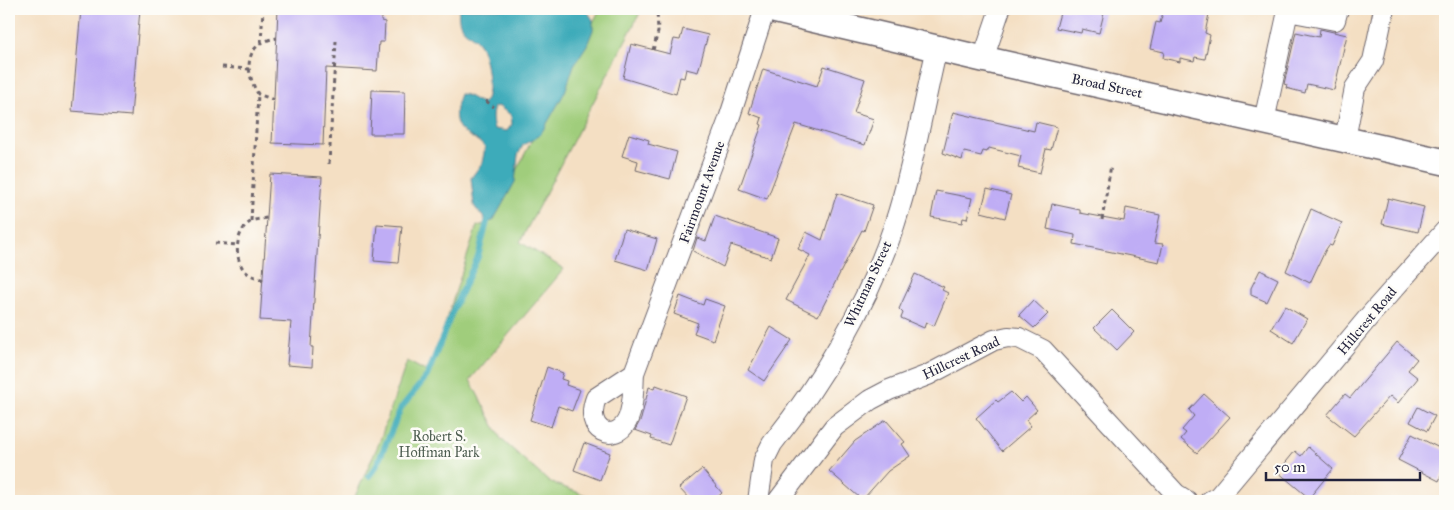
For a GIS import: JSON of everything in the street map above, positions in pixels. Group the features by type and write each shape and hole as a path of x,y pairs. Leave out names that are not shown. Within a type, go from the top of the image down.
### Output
{"main road":[{"name":"Broad Street","path":"769,9 983,59 1445,162"}],"street":[{"name":"Fairmount Avenue","path":"634,373 728,122 765,9"},
{"path":"983,59 1000,9"},
{"path":"1264,121 1288,11 1335,20 1338,9"},
{"path":"1344,139 1356,88 1372,61 1384,9"},
{"name":"Whitman Street","path":"758,501 764,460 772,444 844,337 881,262 903,193 937,48"},
{"name":"Hillcrest Road","path":"1210,501 1218,497 1372,312 1445,231"},
{"name":"Hillcrest Road","path":"778,501 817,447 849,414 888,390 928,376 983,345 1008,337 1031,342 1043,350 1176,494 1187,501"}],"path":[{"path":"251,221 258,94 252,83 249,69 251,57 261,43 263,9"},
{"path":"653,50 658,32 656,9"},
{"path":"261,43 277,38"},
{"path":"329,164 336,40"},
{"path":"222,67 249,69"},
{"path":"258,94 274,100"},
{"path":"486,101 494,107"},
{"path":"1102,220 1111,165"},
{"path":"263,280 245,271 240,263 237,245 243,228 251,221 268,218"},
{"path":"215,243 237,245"}],"green space":[{"name":"Robert S. Hoffman Park","path":"600,9 642,9 520,242 564,269 470,380 501,439 549,482 602,501 353,501 379,443 407,361 429,373 477,226 489,223"}],"water":[{"path":"459,9 586,9 593,20 593,30 587,45 574,65 565,92 539,136 523,145 518,155 515,182 493,221 487,222 474,206 471,178 482,163 485,148 461,130 456,121 457,104 460,94 483,103 486,99 488,85 485,59 481,47 462,28","holes":["498,106 511,115 512,124 507,131 494,129 492,118 494,107"]}],"building":[{"path":"81,9 140,9 131,116 72,111"},
{"path":"278,9 381,9 381,21 385,22 384,42 379,42 377,71 326,68 323,145 272,143"},
{"path":"1061,9 1105,9 1099,33 1082,29 1081,33 1056,28"},
{"path":"1164,9 1210,9 1205,33 1210,35 1205,59 1195,57 1194,61 1180,58 1180,62 1163,58 1164,52 1150,49 1156,22 1160,23"},
{"path":"683,29 708,35 698,72 686,69 684,78 680,77 676,94 623,78 631,44 670,54 674,39 680,40"},
{"path":"1320,29 1347,35 1334,90 1307,84 1305,93 1286,88 1287,85 1284,84 1296,32 1319,37"},
{"path":"824,66 865,79 854,113 874,119 865,145 796,124 767,199 739,189 762,125 760,124 762,118 749,113 763,69 817,86"},
{"path":"372,90 405,91 404,134 370,134"},
{"path":"953,112 1034,131 1036,122 1057,127 1051,150 1046,149 1040,173 1018,168 1021,156 989,148 987,152 983,151 981,156 964,152 962,160 943,153"},
{"path":"629,134 649,140 648,144 677,152 670,179 636,170 638,161 622,156"},
{"path":"270,174 322,177 311,347 313,347 312,367 287,365 291,322 260,320"},
{"path":"987,189 1011,195 1005,218 981,212"},
{"path":"936,191 972,198 967,219 963,218 962,223 931,217"},
{"path":"837,193 873,205 864,231 862,230 818,316 786,300 810,255 798,249 806,232 822,240"},
{"path":"1388,198 1424,207 1418,232 1382,224"},
{"path":"1052,204 1080,210 1080,213 1124,221 1126,208 1160,215 1154,243 1163,244 1159,262 1074,244 1075,235 1047,229"},
{"path":"1311,209 1342,223 1332,246 1329,245 1325,251 1310,283 1286,271"},
{"path":"715,216 778,238 771,258 731,245 723,267 693,251 697,238 706,241"},
{"path":"377,224 402,226 398,263 374,261"},
{"path":"624,229 657,239 648,270 615,260"},
{"path":"1260,270 1278,279 1267,302 1251,295 1251,288"},
{"path":"915,274 944,287 942,290 948,293 934,326 926,322 924,328 901,318 903,313 899,309"},
{"path":"680,296 703,305 705,299 725,306 713,340 694,333 698,323 674,314"},
{"path":"1033,300 1048,314 1034,328 1019,315"},
{"path":"1285,306 1307,319 1293,343 1271,329"},
{"path":"1112,310 1134,332 1117,350 1094,328"},
{"path":"771,327 792,340 764,381 748,370"},
{"path":"1397,342 1417,359 1408,370 1418,378 1398,403 1390,396 1354,436 1327,415 1345,394 1350,398"},
{"path":"547,367 563,373 561,379 567,381 566,385 580,390 572,411 558,406 551,427 530,420"},
{"path":"656,385 686,396 669,445 651,439 652,436 635,430 641,419 649,387 654,389"},
{"path":"1011,392 1021,402 1026,397 1037,410 1026,420 1031,426 1002,451 976,418 996,400 998,402"},
{"path":"1204,394 1230,417 1197,453 1181,439 1186,433 1182,430 1194,416 1189,410"},
{"path":"1418,407 1435,416 1427,431 1410,422"},
{"path":"886,420 905,442 902,444 910,456 888,471 864,498 861,496 860,498 829,471 855,441"},
{"path":"1412,434 1445,451 1445,468 1439,481 1398,460"},
{"path":"584,443 610,453 600,480 574,470"},
{"path":"1308,447 1333,469 1309,498 1278,472 1295,451 1301,456"},
{"path":"702,469 722,493 713,501 691,501 679,488"}],"waterway":[{"path":"369,476 376,467 401,408 427,376 456,303 478,257 487,222"}]}
